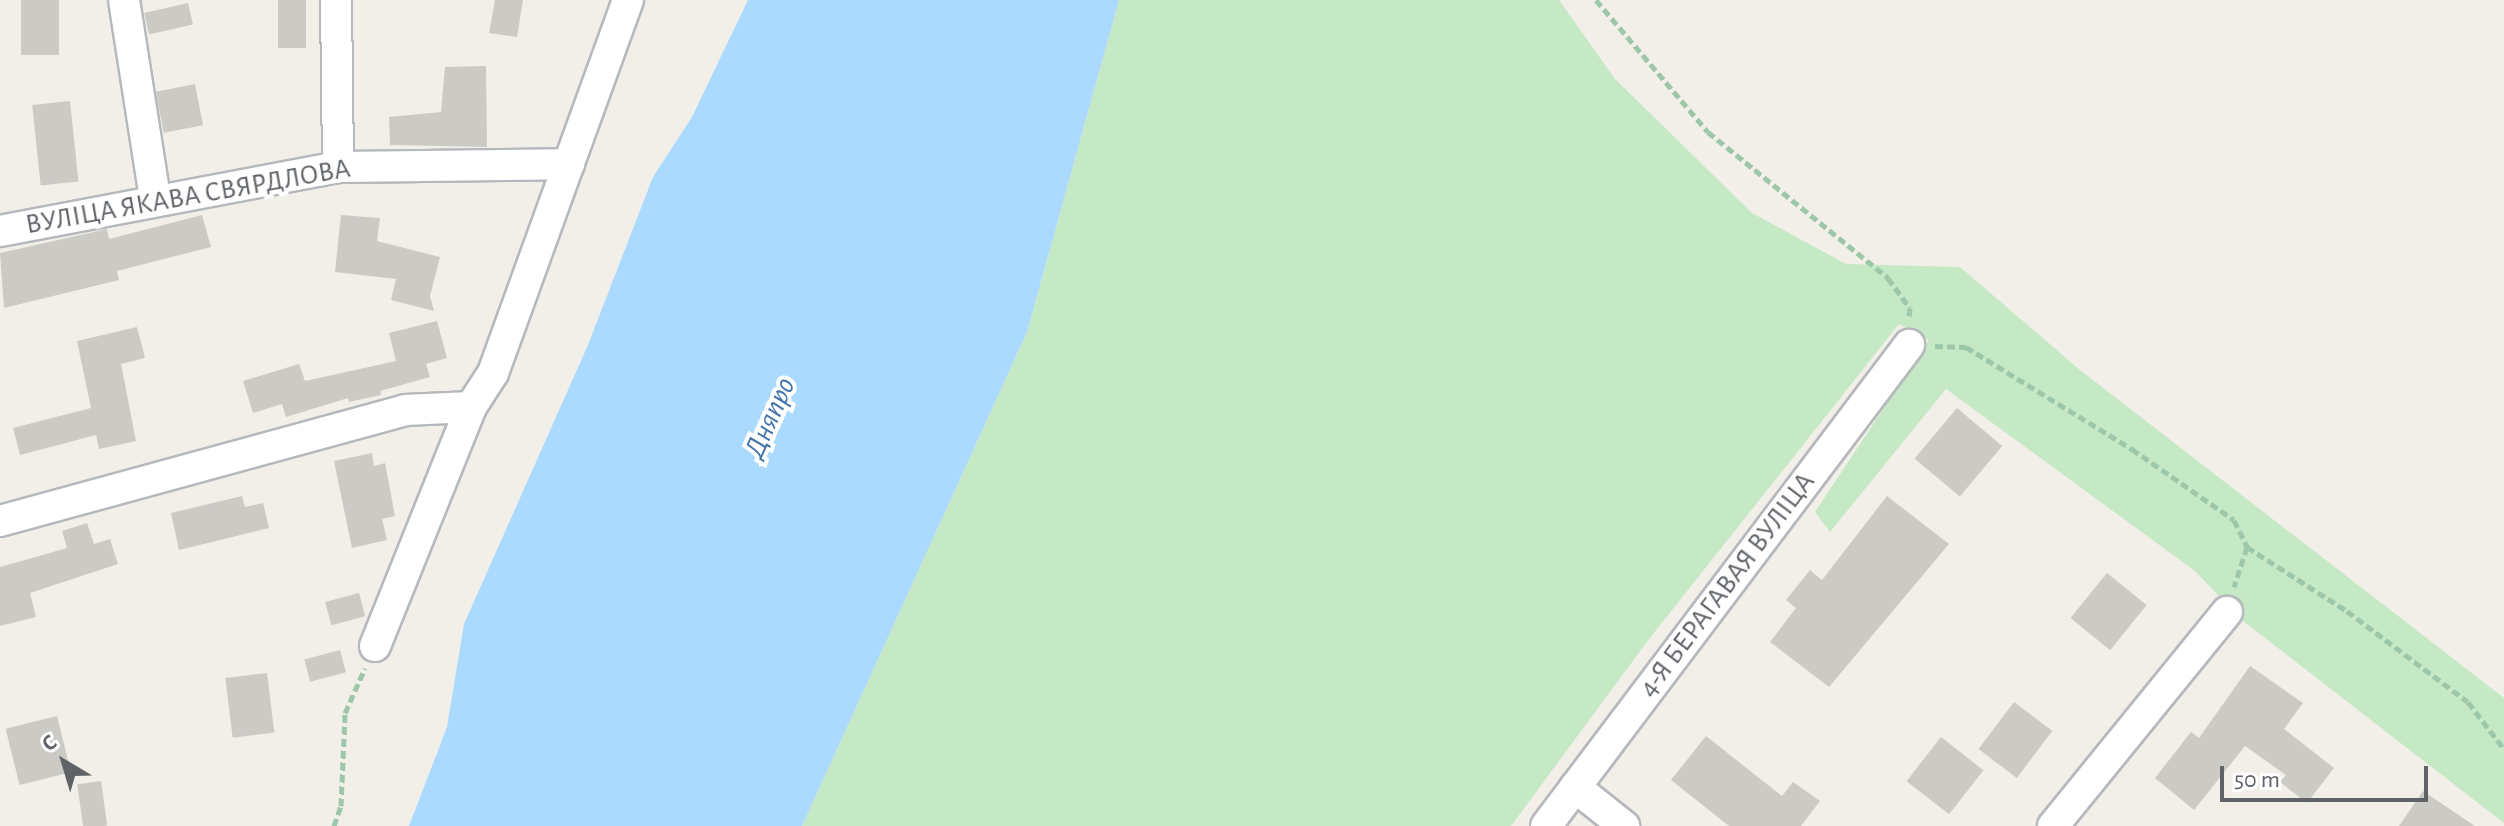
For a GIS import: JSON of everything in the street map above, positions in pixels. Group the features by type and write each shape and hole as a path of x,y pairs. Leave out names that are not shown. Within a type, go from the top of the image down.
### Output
{"street":[{"path":"124,0 155,199"},
{"path":"336,0 338,167"},
{"path":"375,646 471,407 493,373 628,0"},
{"name":"ВУЛІЦА ЯКАВА СВЯРДЛОВА","path":"0,231 155,199 338,167 569,164"},
{"name":"4-Я БЕРАГАВАЯ ВУЛІЦА","path":"1546,826 1909,345"},
{"path":"0,521 405,410 471,407"},
{"path":"2053,826 2227,612"},
{"path":"1575,787 1624,826"}],"path":[{"path":"1596,0 1708,132 1888,278 1910,308 1909,345 1966,347 2132,449 2234,520 2247,547 2347,611 2468,702 2504,749"},
{"path":"2227,612 2247,547"},
{"path":"334,826 341,806 345,713 375,646"}],"green space":[{"path":"1119,0 1559,0 1615,79 1752,213 1846,264 1960,267 2080,370 2504,698 2504,823 2243,621 2195,571 1946,389 1830,532 1815,512 1929,340 1899,324 1649,639 1511,826 802,826 1027,332"}],"water":[{"name":"Дняпро","path":"748,0 1119,0 1027,332 802,826 409,826 447,727 464,624 588,345 653,177 692,117"}],"building":[{"path":"21,0 59,0 59,55 21,55"},
{"path":"278,0 306,0 306,48 278,48"},
{"path":"495,0 523,0 517,37 489,33"},
{"path":"188,3 193,24 149,35 144,13"},
{"path":"486,66 487,147 390,145 389,117 441,112 445,67"},
{"path":"195,84 203,125 164,133 156,92"},
{"path":"70,101 78,182 41,186 32,105"},
{"path":"202,215 211,247 117,271 119,280 4,308 0,253 107,229 109,239"},
{"path":"341,215 380,218 377,241 440,257 430,296 434,311 391,300 396,279 335,272"},
{"path":"437,321 447,358 426,364 430,377 380,391 381,395 349,402 348,398 286,417 282,404 253,413 243,381 299,364 305,381 396,361 389,333"},
{"path":"137,327 145,358 121,364 136,441 99,449 96,435 20,455 13,428 91,408 77,341"},
{"path":"1957,408 2002,446 1960,496 1915,459"},
{"path":"372,453 374,466 385,463 395,516 382,519 387,540 352,548 334,461"},
{"path":"242,496 245,507 263,503 269,528 179,550 171,513"},
{"path":"1887,496 1949,544 1829,687 1770,642 1796,608 1786,600 1810,570 1822,580"},
{"path":"87,523 94,544 110,539 118,564 30,593 36,617 0,626 0,567 67,548 62,531"},
{"path":"2107,573 2147,605 2110,650 2070,618"},
{"path":"359,593 365,616 331,625 325,602"},
{"path":"340,650 346,672 310,682 304,660"},
{"path":"2250,666 2303,703 2284,729 2334,768 2307,803 2280,782 2286,775 2245,746 2194,810 2155,778 2191,732 2199,738"},
{"path":"267,673 274,733 233,738 225,678"},
{"path":"2014,702 2052,731 2017,778 1978,749"},
{"path":"57,716 71,772 20,785 6,729"},
{"path":"1706,736 1782,796 1793,782 1820,801 1801,826 1729,826 1671,780"},
{"path":"1941,737 1984,770 1949,814 1907,781"},
{"path":"101,781 107,826 83,826 77,784"},
{"path":"2423,791 2475,826 2399,826"}]}
